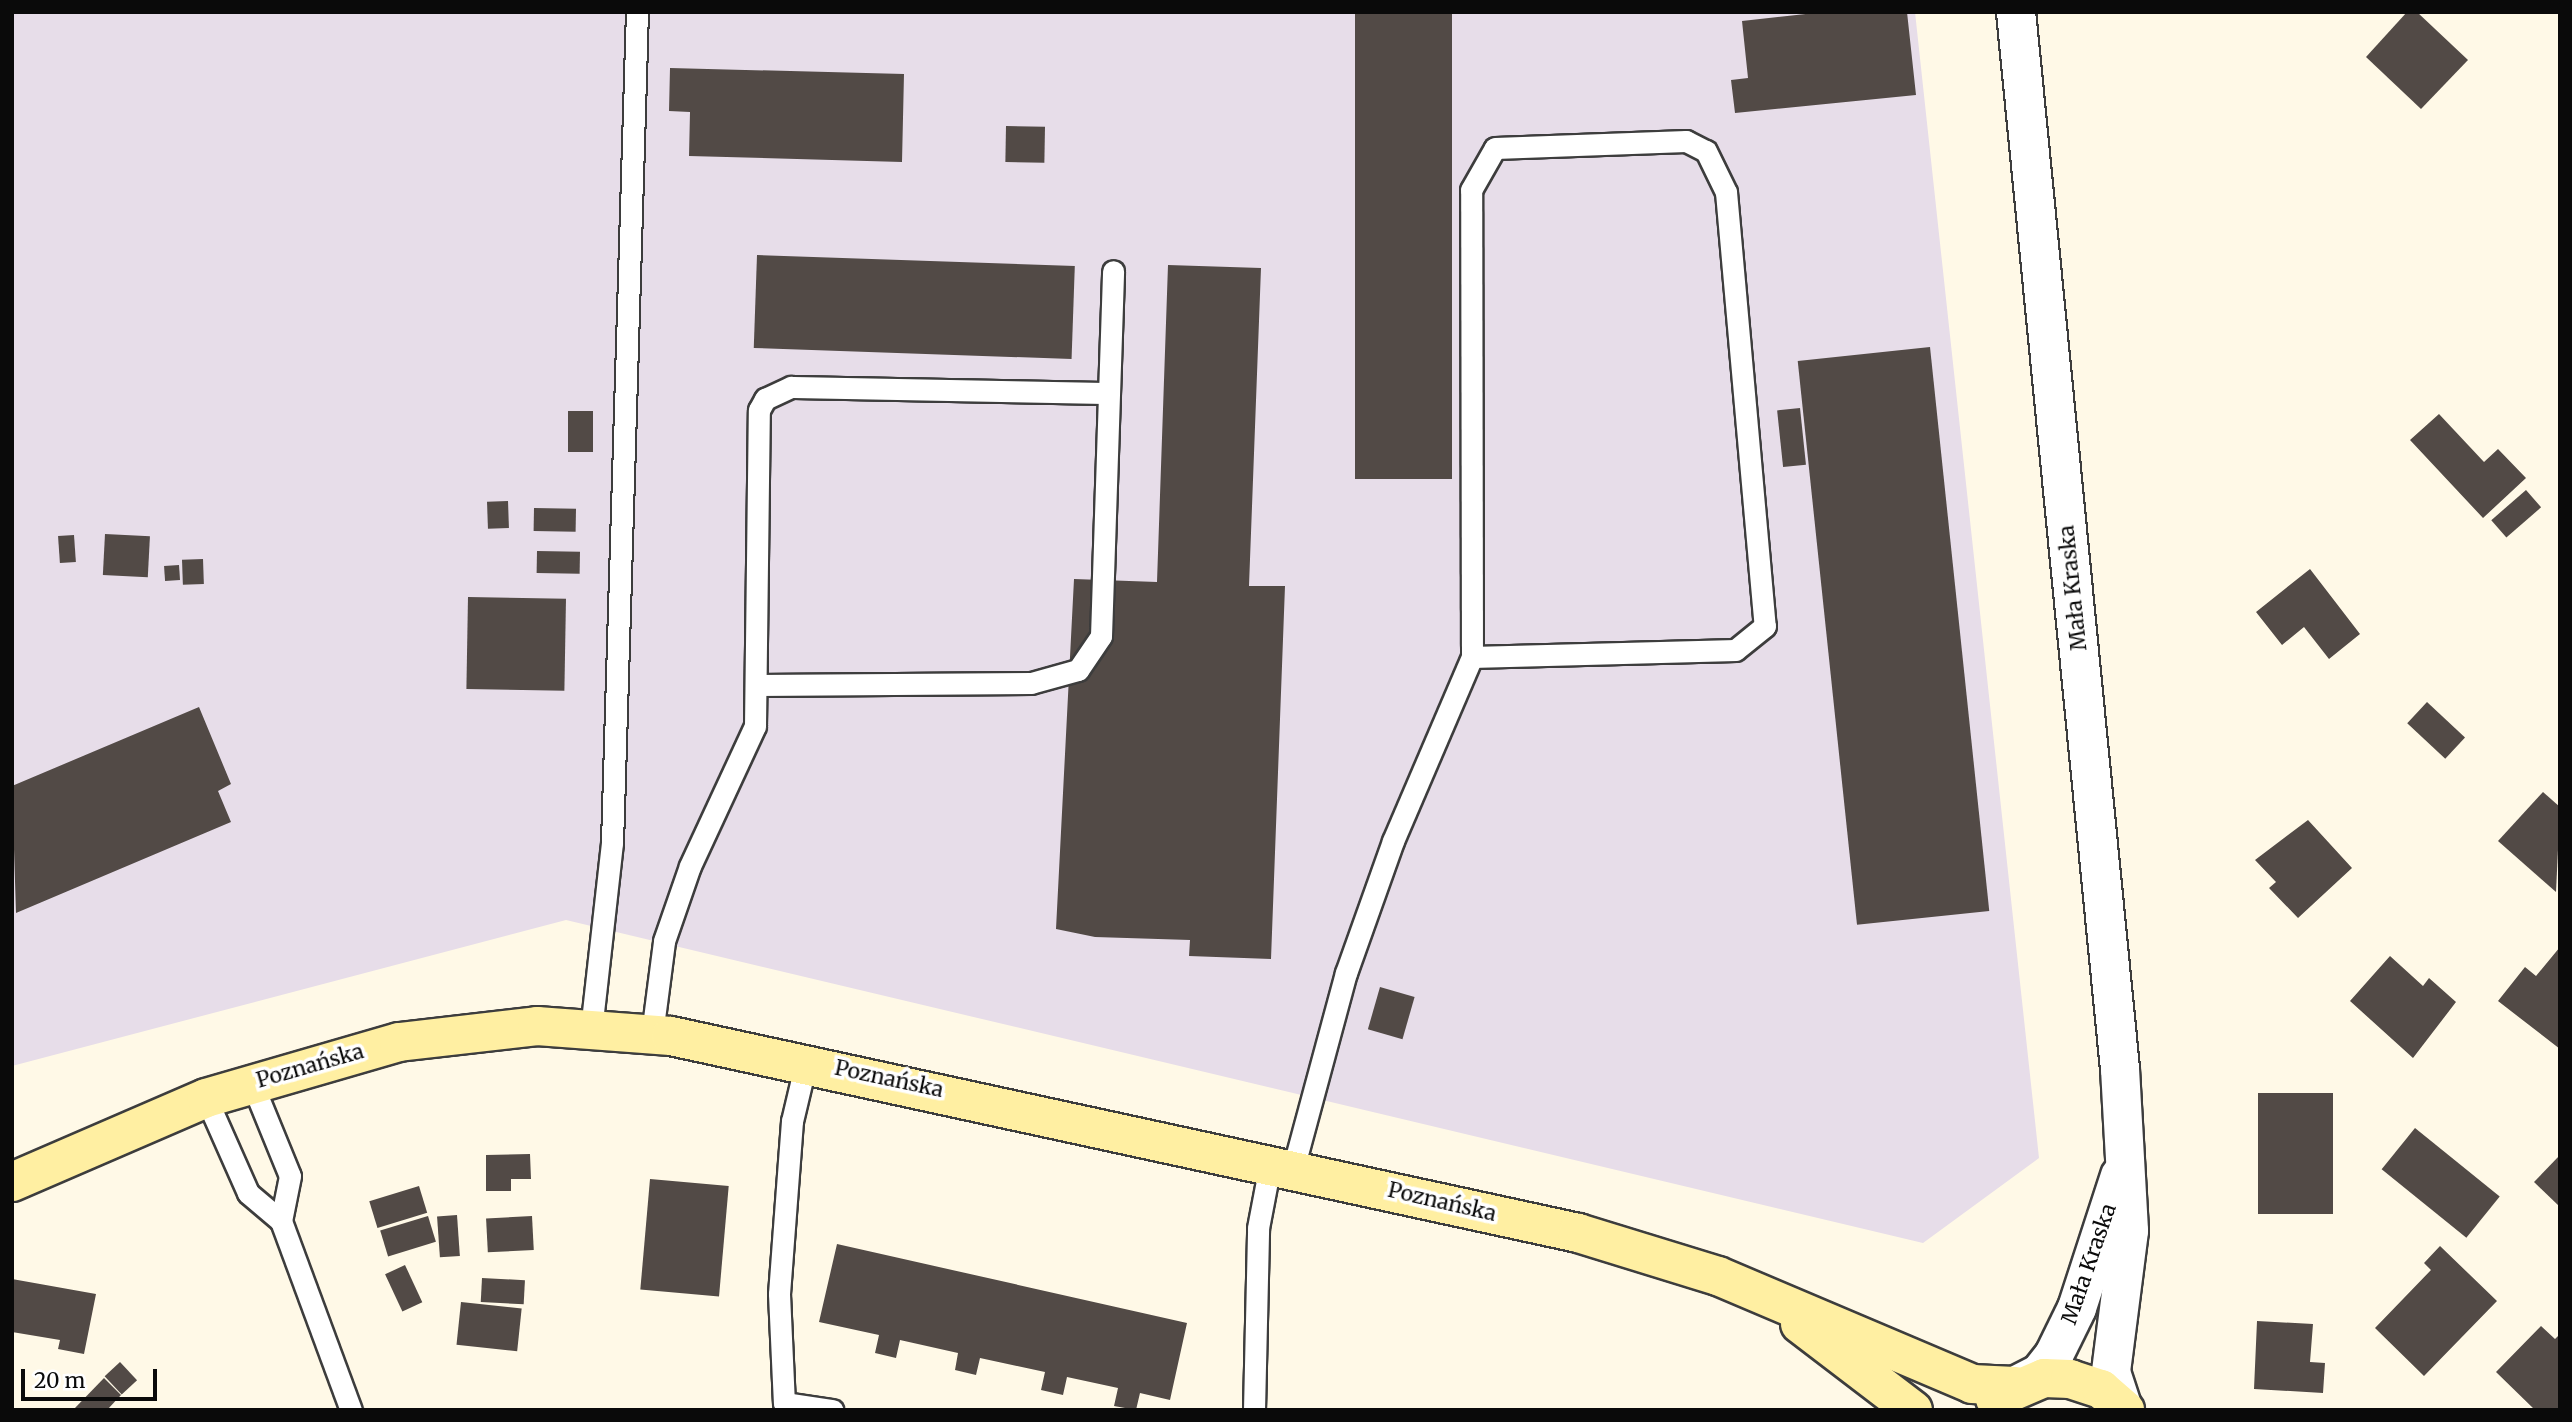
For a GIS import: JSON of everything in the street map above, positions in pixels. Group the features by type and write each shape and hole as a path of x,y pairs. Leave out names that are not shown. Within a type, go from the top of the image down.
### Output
{"main road":[{"name":"Poznańska","path":"12,1182 206,1098 252,1083 449,1032 537,1026 652,1034 806,1062 1578,1233 1718,1276 1768,1300 1972,1384 2015,1386"},
{"name":"Poznańska","path":"1768,1300 1913,1410"},
{"path":"1984,1410 2015,1386 2044,1378 2070,1379 2101,1389 2124,1408"}],"street":[{"name":"Mała Kraska","path":"2016,12 2109,945 2129,1231 2111,1371 2124,1408"},
{"name":"Mała Kraska","path":"2015,1386 2040,1373 2054,1356 2077,1308 2124,1164"}],"lane":[{"path":"591,1030 612,842 638,12"},
{"path":"1254,1410 1258,1228 1282,1167 1393,841 1472,657 1471,190 1481,165 1495,148 1517,144 1686,142 1706,151 1726,192 1765,625 1735,650 1472,657"},
{"path":"757,685 1031,683 1078,670 1101,636 1113,271"},
{"path":"652,1034 664,941 690,866 755,726 759,410 773,391 791,387 1107,393"},
{"path":"806,1062 792,1121 779,1294 784,1404 832,1410"},
{"path":"252,1083 290,1176 281,1221"},
{"path":"206,1098 248,1193 281,1221 351,1410"}],"shaded area":[{"path":"12,12 1915,12 2039,1158 1923,1243 566,920 12,1066"}],"building":[{"path":"1355,12 1452,12 1452,479 1355,479"},
{"path":"1824,12 1907,12 1916,95 1735,113 1731,80 1748,78 1742,21"},
{"path":"2407,12 2417,12 2468,60 2421,109 2366,57"},
{"path":"670,68 904,74 902,162 689,156 690,112 669,111"},
{"path":"1006,126 1045,127 1044,163 1005,162"},
{"path":"757,255 1075,266 1072,359 754,348"},
{"path":"1168,265 1261,268 1249,586 1285,586 1271,959 1189,956 1190,940 1095,937 1056,929 1074,579 1157,582"},
{"path":"1930,347 1989,911 1857,925 1798,361"},
{"path":"1800,408 1806,465 1783,467 1777,410"},
{"path":"568,411 593,411 593,452 568,452"},
{"path":"2439,414 2484,462 2498,449 2526,478 2483,518 2410,440"},
{"path":"2526,490 2541,507 2506,538 2491,520"},
{"path":"508,501 509,528 488,529 487,502"},
{"path":"534,508 576,509 576,532 534,531"},
{"path":"105,534 150,536 148,577 103,575"},
{"path":"74,535 76,562 60,563 58,536"},
{"path":"537,551 580,552 580,574 537,573"},
{"path":"203,559 204,584 183,585 182,560"},
{"path":"179,565 180,580 165,581 164,566"},
{"path":"2310,569 2360,634 2329,659 2304,627 2282,645 2256,612"},
{"path":"468,597 566,599 564,691 466,689"},
{"path":"2427,702 2465,737 2445,759 2407,723"},
{"path":"199,707 231,784 218,791 231,822 16,913 12,786"},
{"path":"2543,792 2560,807 2556,892 2498,841"},
{"path":"2308,820 2352,868 2298,918 2269,888 2276,882 2255,860"},
{"path":"2560,947 2560,1049 2498,1001 2525,967 2536,976"},
{"path":"2390,956 2423,986 2429,978 2456,1002 2413,1058 2350,1001"},
{"path":"1380,987 1415,997 1402,1039 1368,1029"},
{"path":"2258,1093 2333,1093 2333,1214 2258,1214"},
{"path":"2415,1128 2500,1197 2466,1238 2382,1169"},
{"path":"530,1154 531,1179 511,1179 511,1191 486,1191 486,1155"},
{"path":"2560,1155 2560,1207 2534,1182"},
{"path":"650,1179 729,1186 719,1296 640,1290"},
{"path":"419,1186 427,1213 377,1228 369,1201"},
{"path":"457,1215 460,1256 440,1257 437,1216"},
{"path":"428,1216 436,1242 388,1256 380,1231"},
{"path":"532,1216 534,1250 488,1252 486,1218"},
{"path":"837,1244 1187,1323 1170,1400 1140,1393 1136,1410 1114,1406 1118,1388 1067,1377 1063,1395 1041,1390 1045,1372 980,1358 976,1375 955,1370 958,1353 900,1340 896,1358 875,1353 879,1335 819,1322"},
{"path":"2440,1246 2497,1301 2424,1376 2375,1328 2431,1270 2424,1263"},
{"path":"405,1265 422,1302 402,1311 385,1274"},
{"path":"482,1278 525,1280 524,1304 481,1302"},
{"path":"12,1279 96,1294 84,1354 58,1349 60,1340 12,1332"},
{"path":"461,1302 522,1308 517,1351 457,1345"},
{"path":"2257,1321 2313,1324 2310,1362 2325,1363 2323,1393 2254,1389"},
{"path":"2541,1326 2555,1339 2560,1334 2560,1410 2535,1410 2496,1372"},
{"path":"120,1362 137,1380 122,1395 105,1376"},
{"path":"104,1378 121,1395 107,1410 73,1410"}]}
